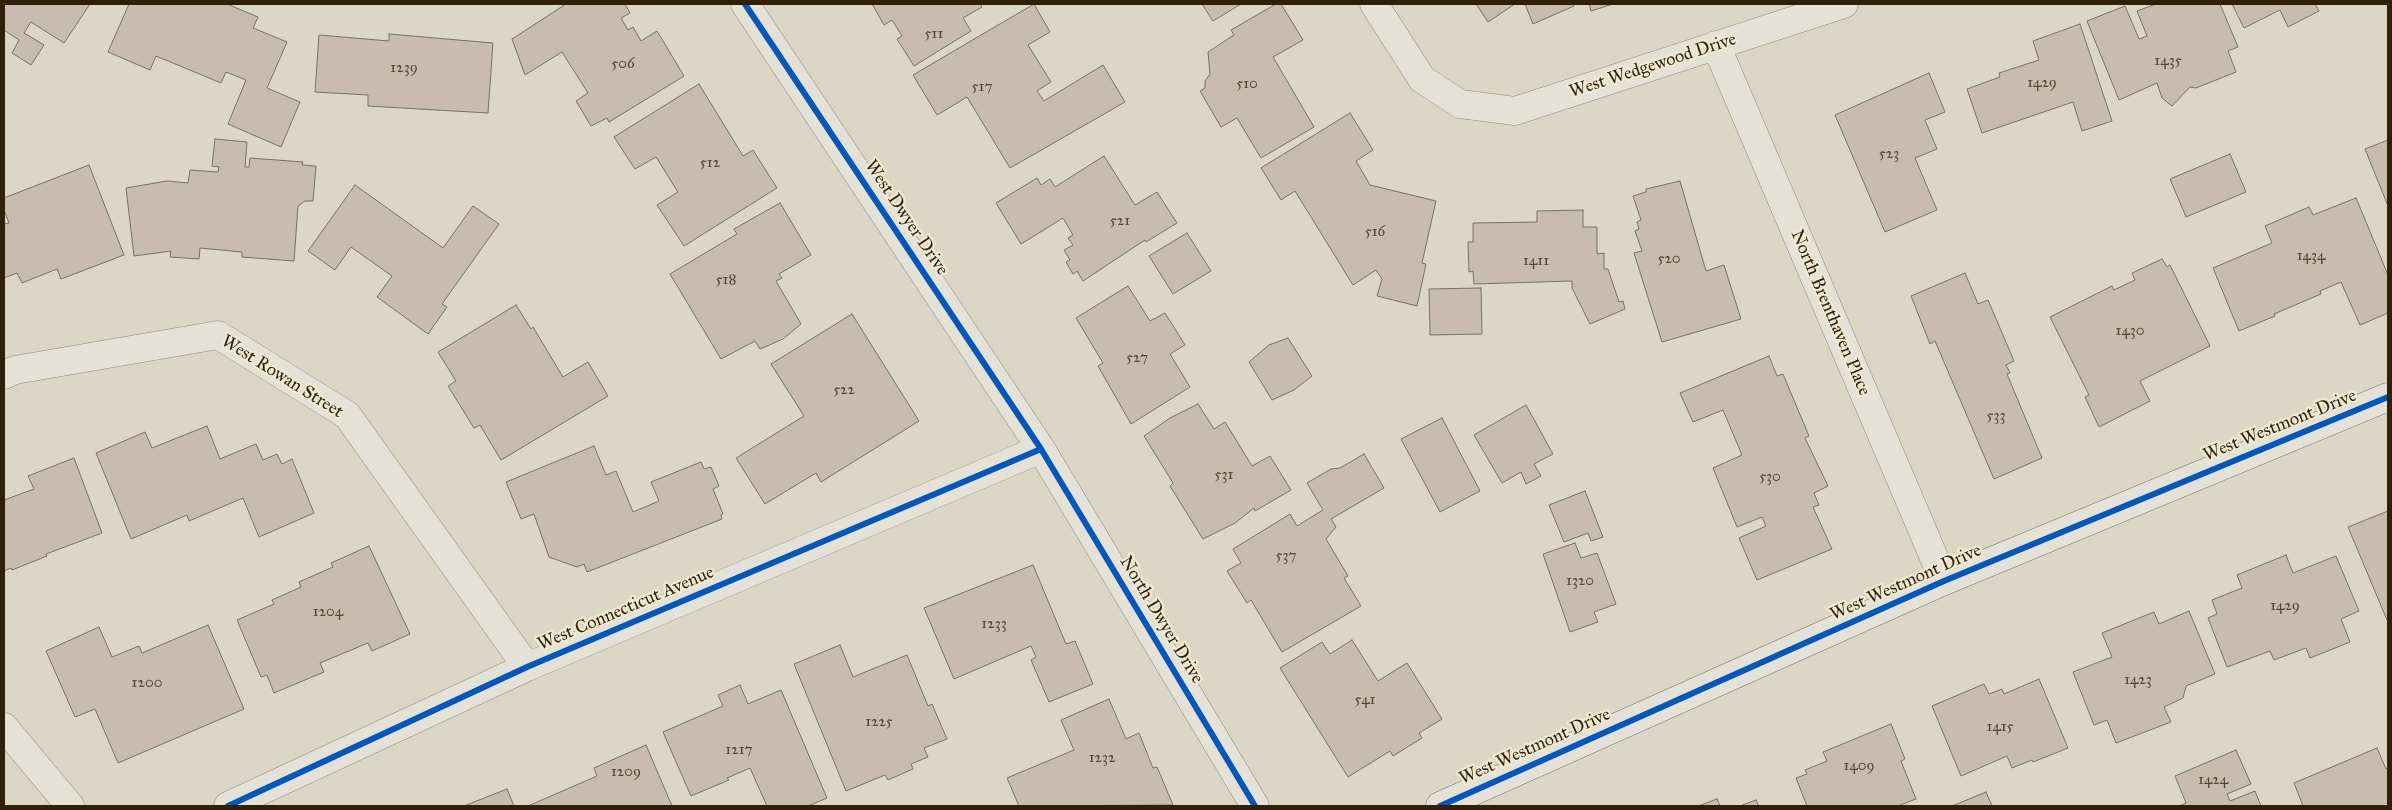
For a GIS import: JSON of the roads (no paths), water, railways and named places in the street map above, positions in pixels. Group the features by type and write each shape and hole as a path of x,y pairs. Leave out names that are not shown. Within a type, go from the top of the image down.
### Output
{"street":[{"name":"West Dwyer Drive","path":"745,4 1041,449"},
{"name":"West Wedgewood Drive","path":"1374,4 1422,79 1460,104 1515,111 1844,4"},
{"name":"North Brenthaven Place","path":"1716,45 1944,581"},
{"name":"West Rowan Street","path":"4,375 15,370 218,335 347,415 527,667"},
{"name":"West Westmont Drive","path":"1440,806 1944,581 2388,398"},
{"name":"West Connecticut Avenue","path":"228,806 527,667 1041,449"},
{"name":"North Dwyer Drive","path":"1041,449 1255,806"},
{"path":"4,727 70,806"}]}
